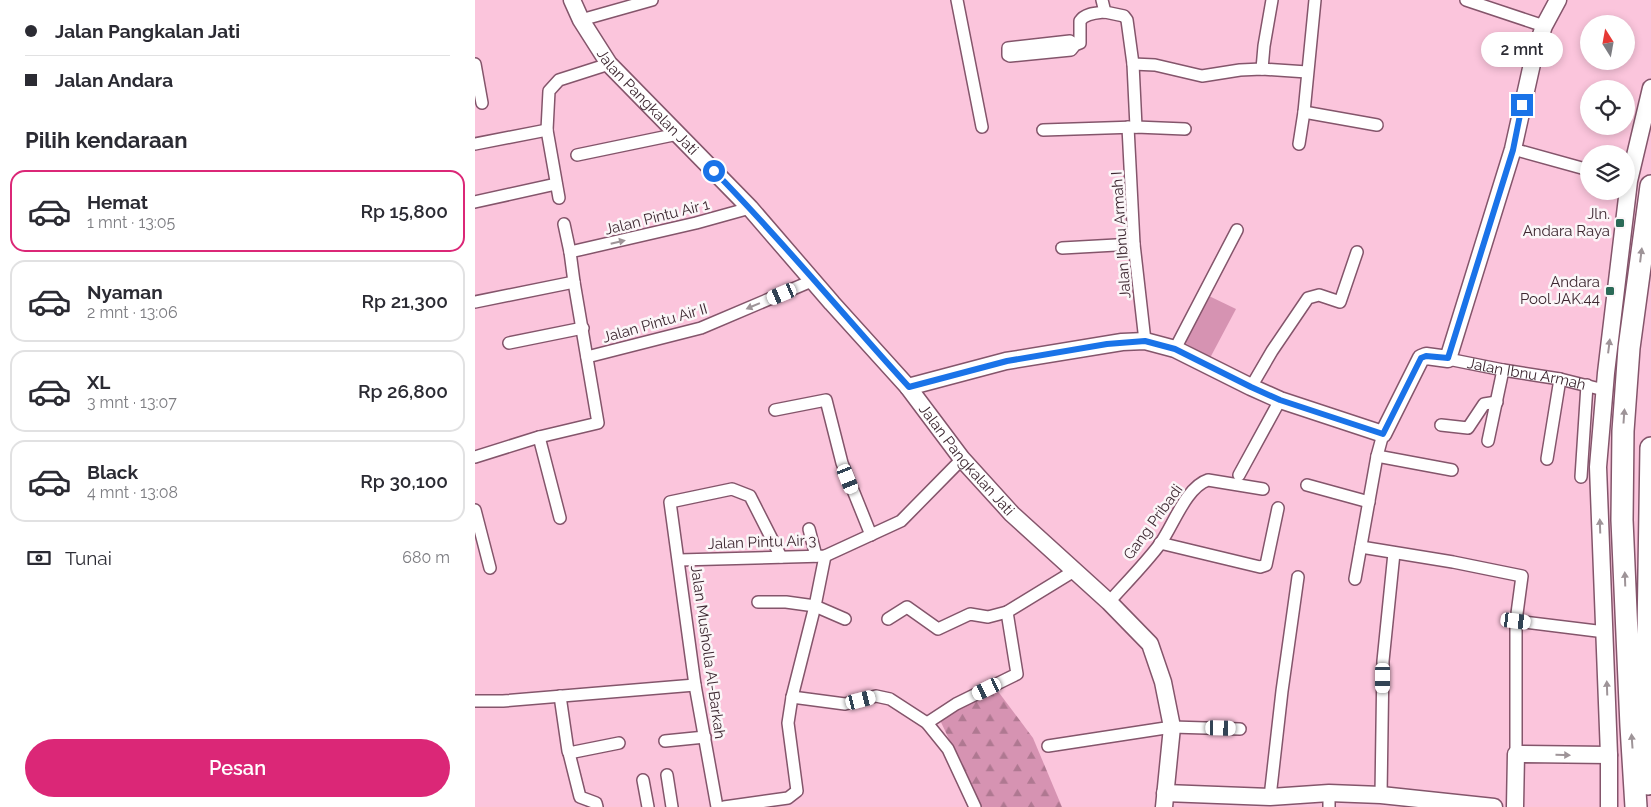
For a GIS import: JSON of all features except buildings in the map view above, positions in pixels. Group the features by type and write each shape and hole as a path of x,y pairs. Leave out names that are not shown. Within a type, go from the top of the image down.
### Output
{"highway":[{"path":"1636,807 1622,520 1623,431 1629,348 1651,186"},
{"path":"1649,807 1647,695 1651,448"}],"street":[{"name":"Jalan Pangkalan Jati","path":"572,0 581,20 609,64 750,208 832,303 909,387 962,459 1012,514 1109,602 1150,644 1163,682 1172,727 1165,800"},
{"path":"581,20 652,0"},
{"path":"957,0 982,127"},
{"path":"1075,45 1070,41 1008,48 1008,55 1071,50 1080,43 1080,21 1082,18 1105,12 1103,0"},
{"path":"1262,69 1272,0"},
{"path":"1299,144 1315,0"},
{"path":"1466,0 1544,26"},
{"path":"1355,578 1377,456 1383,434 1421,358 1426,356 1448,358 1513,150 1534,55 1544,26 1558,0"},
{"name":"Jalan Ibnu Armah I","path":"1105,12 1124,16 1127,20 1133,64 1134,244 1145,341"},
{"path":"475,64 482,103"},
{"path":"559,198 547,130 549,91 559,80 609,64"},
{"path":"1133,64 1155,65 1202,76 1240,70 1262,69 1307,72"},
{"path":"1635,150 1651,88"},
{"path":"1304,112 1377,125"},
{"path":"1043,130 1132,127 1185,129"},
{"path":"475,144 547,130"},
{"path":"577,155 678,134"},
{"path":"1513,150 1580,168"},
{"path":"475,202 556,184"},
{"path":"1609,807 1609,755 1598,467 1604,390 1625,200"},
{"name":"Jalan Pintu Air 1","path":"570,252 687,226 750,208"},
{"path":"475,457 539,437 598,423 564,224"},
{"path":"1175,349 1237,230"},
{"path":"1063,248 1134,244"},
{"path":"1251,387 1308,298 1319,295 1340,302 1357,252"},
{"name":"Jalan Pintu Air II","path":"587,357 701,328 814,280"},
{"path":"475,302 574,282"},
{"path":"509,343 583,328"},
{"path":"909,387 1007,361 1103,345 1145,341 1175,349 1280,400 1383,434"},
{"name":"Jalan Ibnu Armah","path":"1448,358 1503,370 1560,379 1604,390"},
{"path":"1488,441 1503,370"},
{"path":"1547,459 1560,379"},
{"path":"1581,477 1587,385"},
{"path":"775,410 825,400 842,464 871,535"},
{"path":"1239,475 1280,400"},
{"path":"1441,425 1468,428 1484,404 1497,402"},
{"path":"539,437 559,518"},
{"path":"1377,456 1452,470"},
{"name":"Jalan Pintu Air 3","path":"679,560 820,556 871,535 901,520 962,459"},
{"name":"Gang Pribadi","path":"1109,602 1160,543 1187,498 1203,482 1208,480 1263,489"},
{"path":"1307,486 1369,502"},
{"name":"Jalan Musholla Al-Barkah","path":"717,807 695,685 670,502 732,489 750,496 781,557"},
{"path":"1160,543 1264,567 1271,547 1277,508"},
{"path":"475,510 490,568"},
{"path":"724,807 788,798 797,791 788,723 792,697 815,606 820,556 809,529"},
{"path":"1361,547 1453,562 1522,576 1516,621 1515,807"},
{"path":"1381,795 1383,660 1394,553"},
{"path":"888,619 907,607 939,629 970,614 988,617 1007,612 1074,571"},
{"path":"1271,797 1282,691 1298,577"},
{"path":"758,602 786,602 815,606 845,619"},
{"path":"927,723 956,704 1017,674 1007,612"},
{"path":"1516,621 1605,632"},
{"path":"475,701 503,702 695,685"},
{"path":"560,696 567,751 569,752 580,796 595,803 597,807"},
{"path":"792,697 845,704 876,696 890,699 927,723 948,749 975,807"},
{"path":"1048,746 1172,727 1240,729"},
{"path":"665,741 705,737"},
{"path":"569,752 619,743"},
{"path":"1516,754 1609,755"},
{"path":"667,775 671,807"},
{"path":"643,780 648,807"},
{"path":"1165,800 1271,797 1329,800 1381,795 1494,807"}],"green space":[{"path":"1209,296 1236,309 1210,358 1185,343"},
{"path":"997,690 1033,738 1062,807 981,807 939,718"}],"place":[{"name":"Jln. Andara Raya","path":"1620,223"},
{"name":"Andara Pool JAK.44","path":"1610,291"}],"route":[{"path":"714,171 750,208 832,303 909,387 1007,361 1107,344 1145,341 1175,349 1280,400 1383,434 1421,358 1426,356 1448,358 1513,150 1522,105"}]}
